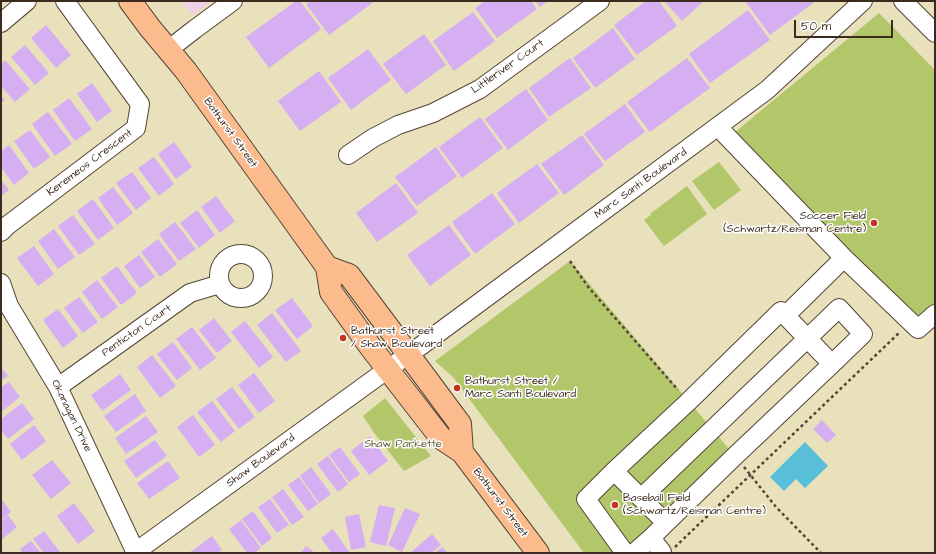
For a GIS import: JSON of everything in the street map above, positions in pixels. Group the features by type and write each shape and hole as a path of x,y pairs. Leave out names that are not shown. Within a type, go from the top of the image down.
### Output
{"main road":[{"name":"Bathurst Street","path":"130,1 186,71 327,267 331,292 441,438 462,452 538,553"},
{"path":"327,267 349,275 460,424 462,452"}],"street":[{"path":"1,23 27,1"},
{"name":"Keremeos Crescent","path":"1,232 8,225 136,128 140,104 65,1"},
{"path":"168,50 233,1"},
{"name":"Littleriver Court","path":"348,155 373,138 398,125 433,113 480,89 600,1"},
{"name":"Marc Santi Boulevard","path":"388,369 767,90 863,1"},
{"path":"903,1 935,33"},
{"path":"718,127 844,258 918,330 935,314"},
{"path":"786,315 844,258"},
{"name":"Okanagan Drive","path":"1,283 9,306 58,387 135,553"},
{"name":"Penticton Court","path":"58,387 190,293 220,284"},
{"path":"634,553 863,334 839,308 807,337 641,498"},
{"path":"625,553 586,499 781,311 832,364"},
{"name":"Shaw Boulevard","path":"135,553 388,369"},
{"path":"614,471 666,523"},
{"path":"651,538 662,552 668,550"}],"path":[{"path":"668,550 900,332"}],"shaded area":[{"path":"182,1 212,1 192,15"}],"green space":[{"name":"Soccer Field (Schwartz/Reisman Centre)","path":"879,13 935,70 935,308 916,325 728,138"},
{"path":"719,162 741,190 714,210 692,181"},
{"path":"687,186 707,214 664,246 644,220"},
{"name":"Baseball Field (Schwartz/Reisman Centre)","path":"570,261 735,456 630,553 584,553 453,377 435,361"},
{"name":"Shaw Parkette","path":"385,398 431,456 404,471 363,416"}],"water":[{"path":"805,442 828,466 805,488 796,479 784,491 770,477"}],"building":[{"path":"296,1 300,1 321,29 269,68 246,37"},
{"path":"310,1 375,1 329,35 306,4"},
{"path":"485,1 531,1 537,9 497,38 475,8"},
{"path":"535,1 548,1 540,7"},
{"path":"646,1 659,1 677,26 637,55 614,25"},
{"path":"664,1 704,1 682,21"},
{"path":"745,1 816,1 770,35"},
{"path":"748,10 770,40 710,83 689,54"},
{"path":"473,12 495,41 454,71 433,41"},
{"path":"46,25 71,55 56,68 31,38"},
{"path":"613,28 635,59 595,88 573,58"},
{"path":"424,34 446,65 406,94 383,64"},
{"path":"25,45 49,73 35,85 11,57"},
{"path":"368,49 391,80 351,110 328,78"},
{"path":"570,58 591,88 549,117 529,88"},
{"path":"687,58 710,88 650,132 627,102"},
{"path":"5,60 30,89 15,102 1,86 1,64"},
{"path":"319,71 341,102 300,131 278,101"},
{"path":"92,83 112,111 97,122 77,94"},
{"path":"526,89 548,120 508,150 485,119"},
{"path":"1,95 5,100 1,103"},
{"path":"69,98 92,129 75,141 53,110"},
{"path":"625,104 645,132 605,161 584,134"},
{"path":"48,112 72,144 55,156 32,124"},
{"path":"480,117 503,148 462,178 439,147"},
{"path":"30,130 50,157 34,169 14,141"},
{"path":"582,135 604,165 564,195 541,164"},
{"path":"174,142 192,167 176,179 158,154"},
{"path":"9,145 29,173 14,185 1,167 1,151"},
{"path":"436,147 457,176 417,206 395,177"},
{"path":"154,157 174,184 159,196 138,168"},
{"path":"537,164 559,193 519,223 497,193"},
{"path":"132,172 151,198 136,210 116,183"},
{"path":"1,180 9,190 1,196"},
{"path":"396,183 418,213 377,242 356,213"},
{"path":"113,187 133,213 117,225 98,198"},
{"path":"492,193 515,224 475,254 452,222"},
{"path":"216,196 235,221 220,233 201,207"},
{"path":"93,199 114,228 98,240 77,211"},
{"path":"197,210 215,235 199,248 180,223"},
{"path":"73,215 95,244 79,255 58,226"},
{"path":"175,222 196,249 179,261 159,234"},
{"path":"449,225 471,255 430,286 407,255"},
{"path":"54,229 75,257 58,269 38,241"},
{"path":"158,239 177,264 160,277 141,252"},
{"path":"34,246 54,274 38,286 17,258"},
{"path":"139,255 155,277 140,288 124,266"},
{"path":"117,266 137,293 121,305 101,278"},
{"path":"97,280 118,307 102,319 82,292"},
{"path":"79,297 98,322 83,333 64,308"},
{"path":"292,298 313,326 297,339 275,310"},
{"path":"58,309 78,336 63,348 43,320"},
{"path":"272,313 301,351 286,362 257,325"},
{"path":"214,318 232,341 217,353 199,330"},
{"path":"245,321 273,357 259,368 231,332"},
{"path":"192,327 216,358 200,370 176,339"},
{"path":"173,342 192,368 177,380 157,354"},
{"path":"152,355 176,386 160,398 137,367"},
{"path":"1,367 8,376 1,381"},
{"path":"254,373 275,401 259,413 238,385"},
{"path":"120,374 131,390 102,411 91,395"},
{"path":"9,382 20,397 1,412 1,387"},
{"path":"232,387 255,417 239,429 216,399"},
{"path":"135,394 146,411 116,432 104,416"},
{"path":"212,401 235,431 221,442 197,412"},
{"path":"22,403 34,419 8,439 1,430 1,419"},
{"path":"193,415 215,445 199,457 177,427"},
{"path":"146,416 158,432 126,454 115,438"},
{"path":"822,420 836,435 827,443 813,429"},
{"path":"34,425 46,441 22,460 10,444"},
{"path":"370,436 388,461 369,475 351,451"},
{"path":"155,440 167,456 136,478 124,461"},
{"path":"340,447 360,474 349,482 329,455"},
{"path":"328,456 348,484 338,492 317,464"},
{"path":"52,460 71,483 51,499 32,475"},
{"path":"168,461 180,478 149,499 137,483"},
{"path":"311,467 331,494 319,503 300,476"},
{"path":"299,477 318,504 308,511 288,485"},
{"path":"283,489 304,517 292,525 272,497"},
{"path":"270,499 289,525 277,533 258,507"},
{"path":"3,501 11,512 1,520 1,502"},
{"path":"74,503 95,531 78,544 57,516"},
{"path":"379,505 395,508 386,546 370,542"},
{"path":"405,508 420,514 402,552 388,545"},
{"path":"253,511 272,538 262,546 242,519"},
{"path":"359,514 366,547 351,550 345,517"},
{"path":"8,515 17,527 1,540 1,521"},
{"path":"241,520 261,548 254,553 247,553 229,529"},
{"path":"333,529 350,553 332,553 321,538"},
{"path":"44,531 60,552 44,553 33,539"},
{"path":"432,534 441,545 431,553 410,553"},
{"path":"212,536 222,550 217,553 189,553"},
{"path":"31,541 41,553 22,553 20,549"},
{"path":"306,546 315,553 301,553"},
{"path":"442,547 448,553 435,553"}],"place":[{"name":"Soccer Field (Schwartz/Reisman Centre)","path":"874,223"},
{"name":"Bathurst Street / Shaw Boulevard","path":"343,338"},
{"name":"Bathurst Street / Marc Santi Boulevard","path":"457,388"},
{"name":"Baseball Field (Schwartz/Reisman Centre)","path":"615,505"}]}
